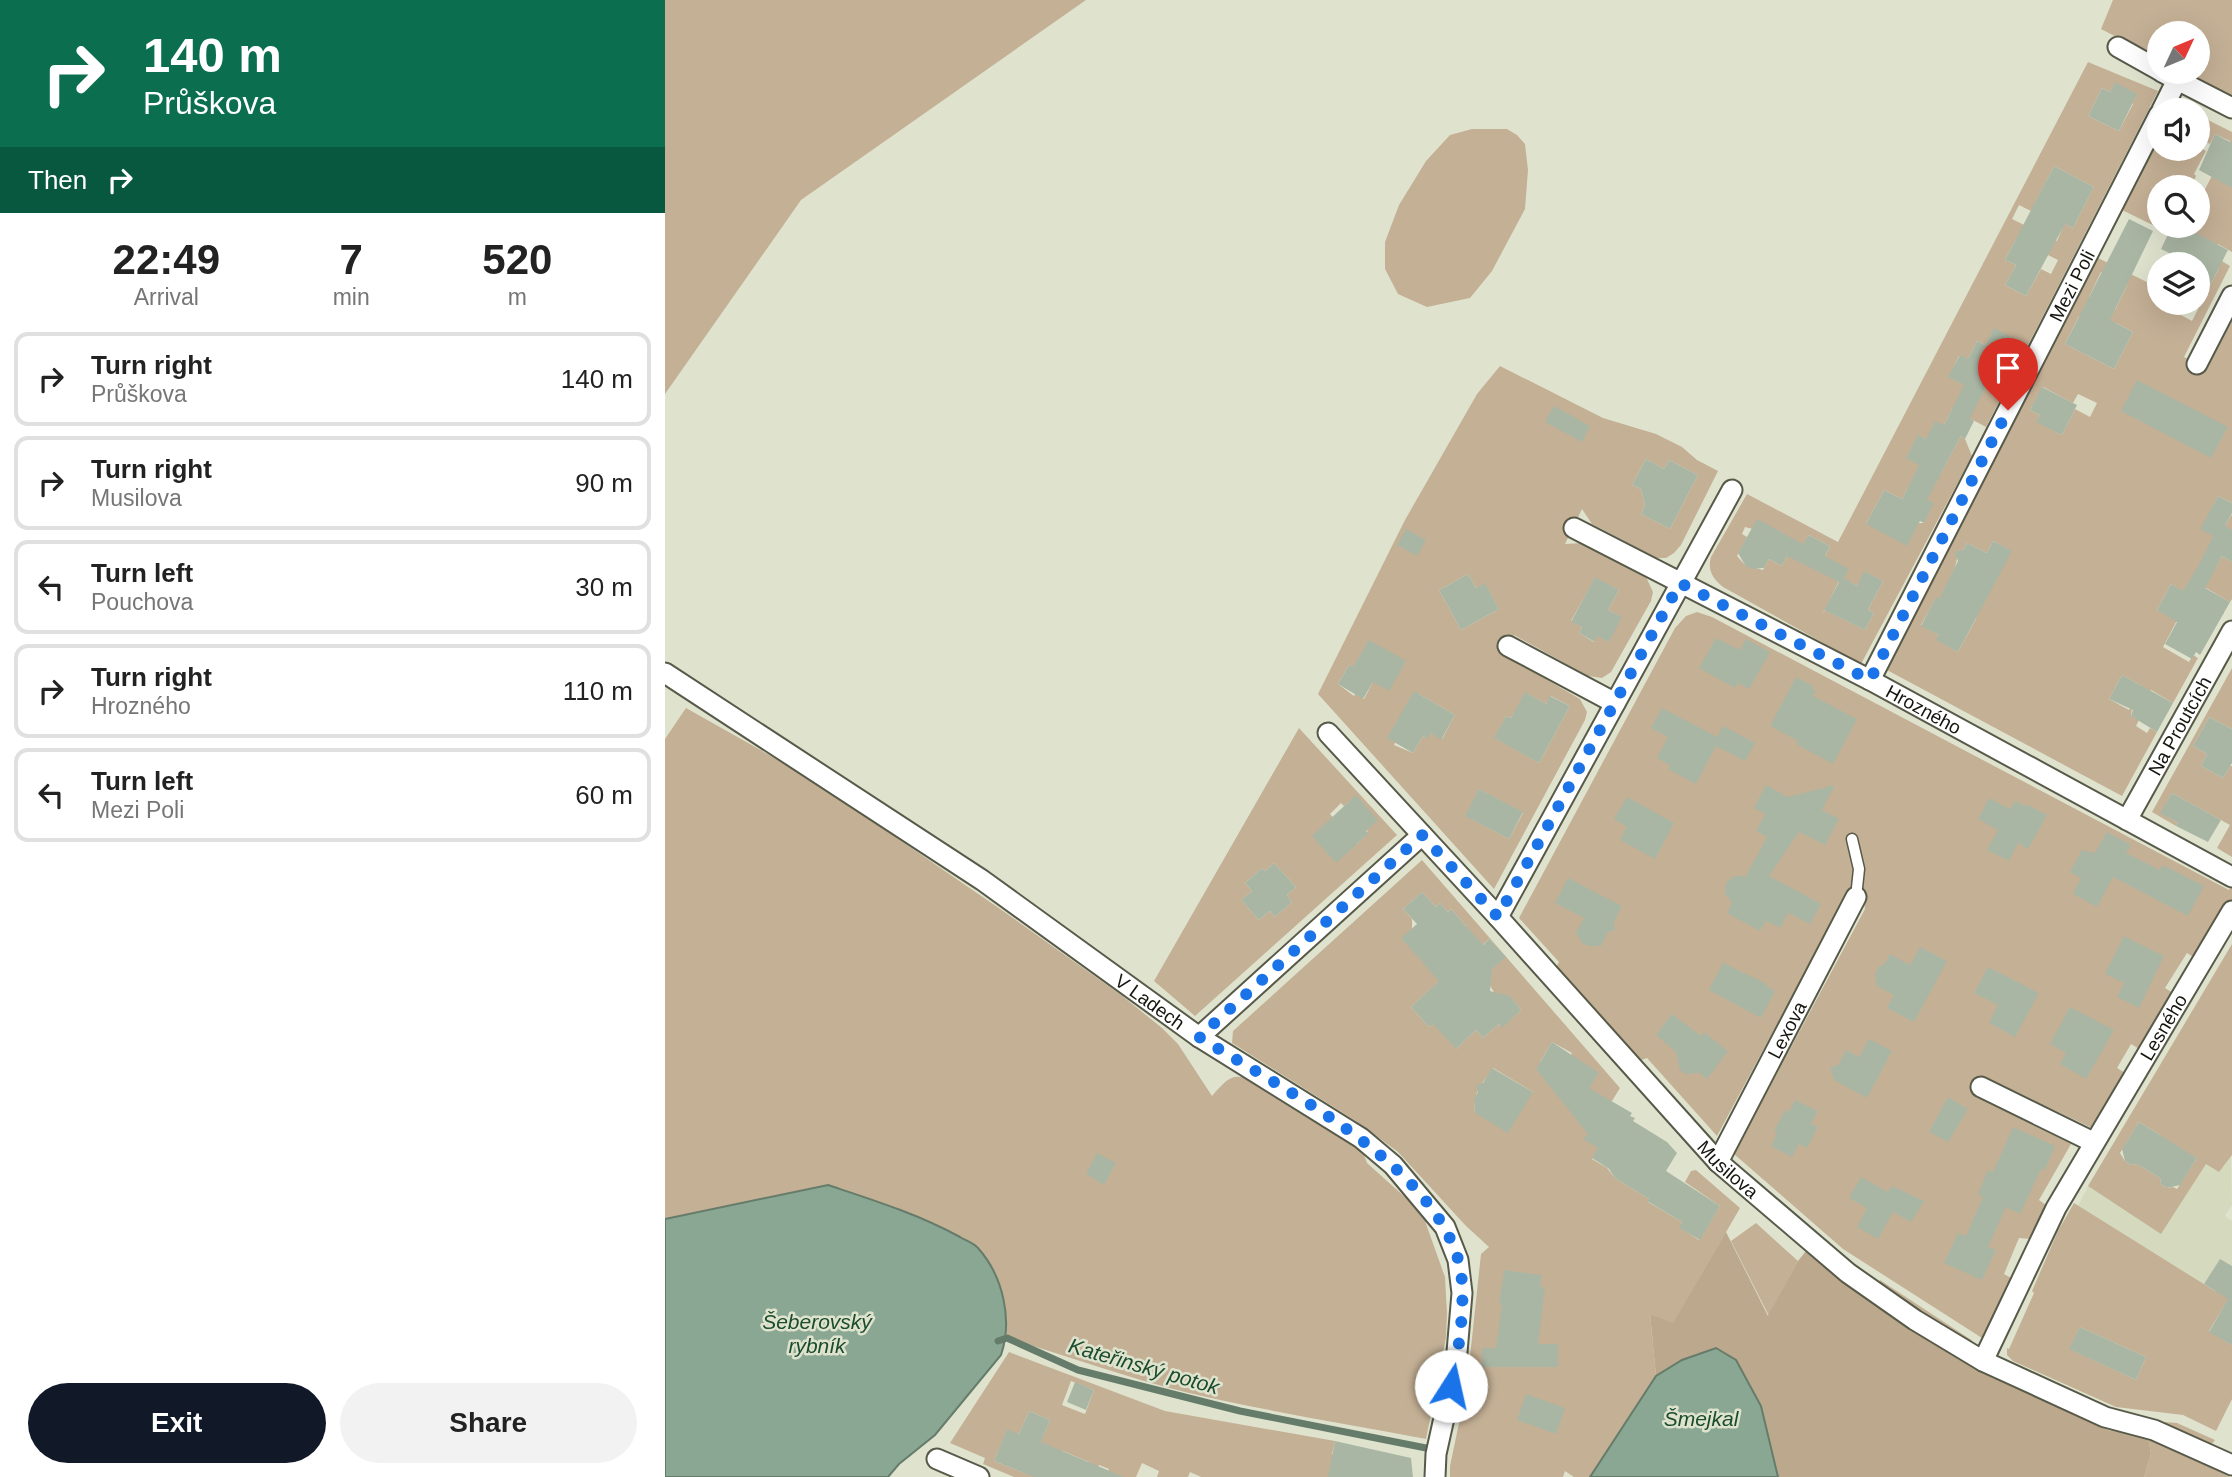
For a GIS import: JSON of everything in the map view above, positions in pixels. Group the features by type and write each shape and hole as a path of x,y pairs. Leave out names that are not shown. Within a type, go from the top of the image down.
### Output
{"street":[{"path":"2118,47 2147,63"},
{"path":"2185,84 2232,108"},
{"name":"Mezi Poli","path":"1870,680 2147,138"},
{"path":"2197,364 2232,296"},
{"path":"1498,917 1732,490"},
{"name":"Hrozného","path":"1574,527 1870,680 2232,877"},
{"name":"Na Proutcích","path":"2127,820 2232,631"},
{"path":"1507,646 1615,703"},
{"name":"V Ladech","path":"665,673 982,880 1199,1037 1361,1138 1393,1165 1444,1227 1458,1260 1462,1293 1456,1364 1436,1454 1435,1477"},
{"name":"Musilova","path":"1328,733 1718,1162 1848,1273 1915,1320 1983,1361 2105,1417 2154,1430 2232,1465"},
{"path":"1199,1037 1422,835"},
{"name":"Lexova","path":"1718,1162 1858,899"},
{"name":"Lesného","path":"1983,1361 2046,1225 2232,911"},
{"path":"1981,1087 2093,1142"},
{"path":"937,1459 979,1477"}],"lane":[{"path":"1851,839 1859,869 1858,899"}],"shaded area":[{"path":"665,0 1086,0 801,200 665,394"},
{"path":"2113,0 2232,0 2232,99 2204,84 2210,84 2210,21 2147,21 2147,53 2101,29"},
{"path":"2088,62 2158,91 2154,98 2147,98 2147,112 1986,427 1952,409 1944,425 1926,439 1918,436 1907,458 1940,475 1961,436 1972,456 1861,664 1723,587 1714,577 1710,570 1711,557 1747,494 1838,542","holes":["2115,83 2133,104 2119,131 2088,116 2102,88 2110,92","2054,166 2094,187 2073,228 2033,207","2019,205 2063,227 2057,241 2012,219","2016,239 2058,260 2051,274 2041,269 2026,296 2005,285 2016,265 2005,260","1994,329 2015,340 2007,358 2002,356 1982,394 1949,377 1959,356 1968,359 1977,341 1985,345","1907,489 1924,523 1866,524 1884,490 1902,499","1745,527 1795,540 1782,566 1769,559 1763,570 1745,565 1737,556 1747,537 1742,534","1809,535 1830,546 1818,571 1799,553","1865,572 1883,581 1868,610 1874,613 1865,630 1825,610 1822,615 1841,577 1857,586"]},
{"path":"2210,121 2232,132 2232,252 2218,244 2212,255 2230,266 2210,306 2210,286 2219,268 2210,263 2210,252 2175,252 2188,238 2210,238 2210,180 2230,141 2215,134 2210,144"},
{"path":"1472,129 1507,129 1525,144 1528,170 1525,209 1492,271 1470,298 1427,307 1398,294 1385,269 1385,242 1399,205 1426,161 1450,135"},
{"path":"2147,161 2201,161 2195,175 2147,175 2147,222 2122,210"},
{"path":"2098,258 2147,282 2147,315 2181,315 2192,321 2195,315 2205,315 2184,357 2207,369 2232,321 2232,503 2218,496 2201,529 2223,529 2232,514 2232,530 2210,577 2222,556 2232,562 2232,599 2230,602 2206,588 2184,591 2224,613 2216,624 2184,607 2163,647 2189,662 2193,655 2198,658 2173,703 2151,690 2132,709 2131,716 2139,720 2136,726 2147,733 2150,728 2157,732 2122,796 1885,669","holes":["2101,272 2127,285 2115,310 2089,297","2079,316 2111,332 2116,323 2133,332 2114,369 2065,344","2043,387 2073,403 2078,394 2097,403 2090,417 2075,409 2062,435 2037,421 2040,415 2030,410","1993,541 2011,551 1954,571 1959,551 1964,549 1967,543 1987,553","2171,584 2182,591 2168,616 2157,610","1936,598 1976,619 1958,652 1937,640 1939,635 1921,625","2122,675 2142,686 2129,710 2109,699"]},
{"path":"1500,366 1603,418 1656,434 1682,447 1697,460 1718,471 1681,545 1666,558 1657,558 1592,524 1582,509 1565,544 1583,543 1646,577 1653,592 1651,601 1611,672 1602,678 1588,676 1514,635 1503,654 1580,699 1587,712 1494,889 1318,694 1405,520 1477,394","holes":["1646,459 1664,469 1669,460 1698,475 1670,529 1641,514 1645,505 1641,489 1632,485","1468,574 1476,588 1485,584 1499,609 1461,630 1439,590","1595,578 1619,590 1608,610 1621,617 1594,642 1579,633 1582,627 1571,621","1349,665 1373,682 1364,699 1355,694 1354,696 1338,684","1526,693 1546,704 1551,696 1570,706 1539,763 1495,738 1506,716 1511,718","1419,694 1455,715 1442,739 1431,733 1428,738 1423,736 1413,753 1394,745","1479,789 1523,813 1509,839 1466,816"]},
{"path":"1697,612 1712,617 2229,890 2232,882 2232,903 2222,913 2193,957 2187,953 2165,988 2175,994 2141,1050 2131,1044 2117,1068 2127,1074 2092,1128 1983,1076 1974,1096 2071,1144 2039,1200 2046,1205 2030,1239 2019,1238 2004,1274 2013,1279 1987,1334 1982,1338 1843,1249 1734,1154 1865,909 1863,894 1850,888 1717,1136 1647,1058 1636,1062 1554,971 1559,962 1519,918 1675,628 1686,616"},
{"path":"2232,668 2232,729 2209,717 2193,746 2207,754 2201,766 2223,778 2232,766 2232,857 2217,848 2230,825 2172,793 2161,813 2178,823 2176,826 2152,812"},
{"path":"686,708 808,777 1121,995 1178,1044 1212,1096 1225,1082 1235,1077 1255,1081 1266,1085 1361,1147 1367,1163 1406,1198 1425,1221 1445,1277 1446,1337 1426,1439 1185,1392 1007,1338 1004,1303 977,1247 934,1223 829,1185 665,1219 665,739"},
{"path":"1299,728 1397,835 1195,1016 1154,981","holes":["1356,796 1368,833 1357,844 1330,814 1341,803 1344,806","1274,863 1296,887 1287,895 1292,902 1275,917 1270,911 1259,920 1241,900 1252,891 1245,883 1262,868 1265,871"]},
{"path":"1422,860 1620,1088 1612,1101 1604,1139 1592,1159 1607,1168 1615,1178 1649,1199 1648,1202 1682,1222 1680,1228 1699,1240 1720,1206 1685,1182 1691,1171 1696,1170 1740,1208 1673,1324 1650,1314 1656,1376 1590,1477 1574,1477 1565,1471 1563,1477 1450,1477 1467,1385 1481,1254 1489,1247 1398,1152 1356,1121 1232,1043 1233,1031","holes":["1422,892 1436,907 1440,903 1448,912 1451,909 1467,927 1412,929 1412,919 1403,909","1489,939 1505,957 1484,976 1497,997 1512,999 1521,1010 1502,1027 1499,1024 1483,1038 1476,1030 1456,1049 1441,1017 1429,1027 1411,1007 1470,953 1472,955","1552,1042 1572,1053 1560,1073 1540,1062","1493,1068 1533,1092 1475,1113 1477,1094"]},
{"path":"2232,944 2232,1155 2219,1172 2206,1164 2161,1234 2088,1186","holes":["2139,1122 2160,1135 2157,1141 2197,1158 2177,1189 2167,1188 2161,1184 2160,1178 2137,1164 2131,1165 2120,1153"]},
{"path":"2231,1154 2232,1205 2225,1216 2232,1221 2232,1266 2204,1284 2078,1206 2088,1186 2161,1233 2206,1163"},
{"path":"2074,1203 2215,1291 2232,1266 2232,1293 2209,1331 2232,1345 2232,1399 2216,1431 2183,1415 2116,1407 2013,1361 2007,1355 2007,1348 2009,1349 2034,1293 2032,1291 2058,1231","holes":["2080,1327 2146,1357 2136,1380 2070,1349"]},
{"path":"1756,1223 1798,1261 1769,1316 1731,1241"},
{"path":"1726,1232 1768,1316 1806,1251 1914,1332 1987,1374 2108,1430 2148,1437 2151,1454 2144,1477 1778,1477 1761,1406 1682,1360 1656,1376 1650,1314 1673,1323"},
{"path":"1880,1280 1973,1341 1962,1338 1878,1286"},
{"path":"1009,1352 1165,1411 1335,1441 1332,1454 1366,1462 1328,1477 1201,1477 1190,1472 1188,1477 1157,1477 1159,1471 1142,1463 1136,1477 1114,1477 1107,1474 1109,1469 1099,1465 1094,1477 1083,1477 1089,1462 1063,1451 1046,1477 1014,1477 983,1464 985,1458 950,1443","holes":["1071,1381 1094,1390 1085,1414 1062,1405","1029,1411 1050,1420 1027,1474 994,1461 1007,1430 1019,1434"]},
{"path":"2151,1421 2177,1423 2215,1440 2211,1445"},
{"path":"2148,1437 2230,1477 2144,1477 2151,1454"}],"water":[{"name":"Šeberovský rybník","path":"828,1185 912,1214 976,1246 994,1272 1003,1299 1006,1327 1001,1355 935,1435 899,1464 888,1477 665,1477 665,1219"},
{"name":"Šmejkal","path":"1716,1348 1736,1360 1761,1406 1778,1477 1590,1477 1656,1376 1682,1360"}],"building":[{"path":"2115,82 2137,94 2119,131 2088,116 2102,88 2110,92"},
{"path":"2215,134 2232,143 2232,188 2199,170 2203,161 2210,161 2210,145"},
{"path":"2054,166 2094,187 2073,228 2065,224 2026,296 2005,285 2016,265 2005,260"},
{"path":"2129,219 2147,228 2147,238 2150,238 2110,320 2133,332 2114,369 2065,344"},
{"path":"2166,238 2206,238 2228,250 2210,285 2210,252 2167,252 2161,249"},
{"path":"1994,328 2016,340 2007,358 2002,356 1970,418 1974,421 1965,439 1961,436 1927,500 1934,503 1924,523 1920,521 1907,546 1866,524 1884,490 1902,499 1919,465 1906,458 1918,435 1926,439 1935,421 1944,425 1964,385 1948,377 1960,355 1968,359 1977,341 1985,345"},
{"path":"2137,380 2228,427 2211,458 2121,411"},
{"path":"2042,387 2077,405 2062,435 2036,422 2040,415 2030,410"},
{"path":"1554,406 1590,426 1582,442 1545,422"},
{"path":"1646,459 1664,469 1669,460 1698,475 1670,529 1641,514 1645,505 1641,489 1632,485"},
{"path":"2218,496 2232,503 2232,513 2225,526 2232,530 2232,562 2222,556 2205,588 2230,602 2200,655 2196,652 2192,659 2165,644 2177,622 2157,610 2171,584 2183,591 2201,561 2213,536 2200,529"},
{"path":"1757,519 1803,544 1809,535 1830,546 1825,556 1849,569 1844,578 1857,586 1864,571 1883,581 1868,610 1874,613 1865,630 1824,610 1839,582 1787,556 1782,566 1769,559 1764,568 1751,569 1745,565 1738,553"},
{"path":"1406,529 1426,540 1417,556 1397,545"},
{"path":"1993,541 2012,551 1958,652 1936,640 1939,635 1921,626 1936,597 1939,599 1958,561 1955,552 1964,549 1967,543 1987,553"},
{"path":"1468,574 1476,588 1485,583 1499,609 1461,630 1439,590"},
{"path":"1595,577 1619,590 1608,610 1622,617 1609,642 1598,636 1595,642 1579,633 1582,627 1571,622"},
{"path":"1716,638 1740,650 1746,639 1770,652 1749,689 1738,683 1735,688 1699,668"},
{"path":"1369,640 1406,661 1389,691 1373,682 1363,699 1338,684 1349,665 1353,667"},
{"path":"2122,675 2173,703 2157,732 2131,716 2133,710 2109,699"},
{"path":"1796,677 1813,686 1812,689 1816,691 1813,696 1857,719 1833,764 1770,726"},
{"path":"1414,691 1455,715 1441,740 1431,733 1428,739 1423,736 1413,753 1387,738"},
{"path":"1525,692 1546,704 1550,696 1570,706 1539,763 1494,738 1506,716 1511,718"},
{"path":"1662,708 1717,737 1723,726 1755,743 1745,761 1716,746 1696,784 1668,769 1670,765 1657,758 1668,737 1651,728"},
{"path":"2209,717 2232,729 2232,763 2223,778 2201,766 2207,754 2193,746"},
{"path":"1766,785 1788,797 1835,785 1822,810 1839,819 1825,845 1799,832 1769,876 1821,904 1810,924 1788,913 1780,928 1766,921 1760,931 1727,913 1732,902 1725,894 1726,883 1734,876 1746,876 1767,837 1756,831 1765,814 1754,808"},
{"path":"1479,789 1523,812 1509,839 1465,816"},
{"path":"2172,793 2221,820 2208,842 2176,826 2178,823 2160,813"},
{"path":"1356,795 1378,820 1366,831 1369,833 1336,863 1312,836"},
{"path":"1627,797 1674,823 1655,859 1620,840 1627,827 1614,819"},
{"path":"1989,798 2010,809 2015,801 2025,806 2026,804 2047,815 2028,849 2018,843 2009,861 1987,850 1998,830 1978,819"},
{"path":"2107,832 2131,845 2126,853 2160,870 2163,865 2204,886 2188,916 2113,877 2097,907 2073,894 2081,878 2070,872 2082,850 2095,853"},
{"path":"1274,863 1296,887 1287,895 1292,902 1275,917 1270,911 1259,920 1241,900 1252,891 1245,883 1262,868 1265,871"},
{"path":"1568,878 1622,906 1614,922 1615,930 1608,932 1601,946 1582,943 1576,933 1584,918 1555,903"},
{"path":"1422,892 1436,907 1440,903 1448,912 1451,909 1483,945 1489,939 1506,957 1492,969 1490,991 1510,996 1521,1010 1502,1028 1499,1024 1483,1038 1476,1030 1456,1049 1433,1024 1429,1027 1411,1007 1439,981 1401,938 1417,924 1403,909"},
{"path":"2124,936 2164,956 2139,1008 2117,997 2124,983 2105,974"},
{"path":"1920,947 1947,961 1914,1022 1887,1008 1894,995 1877,986 1875,975 1890,954 1910,965"},
{"path":"1723,963 1767,984 1766,986 1775,991 1761,1018 1709,990"},
{"path":"1988,967 2039,993 2015,1037 1989,1023 1998,1005 1974,993"},
{"path":"2070,1007 2114,1030 2086,1079 2060,1064 2066,1053 2050,1044"},
{"path":"1672,1014 1701,1036 1704,1032 1728,1051 1707,1079 1699,1073 1685,1074 1680,1070 1676,1052 1656,1035"},
{"path":"1869,1039 1892,1051 1867,1098 1834,1080 1830,1067 1838,1065 1846,1050 1859,1057"},
{"path":"1552,1042 1599,1073 1589,1088 1632,1113 1630,1116 1635,1118 1633,1121 1667,1142 1677,1153 1666,1171 1720,1206 1700,1240 1679,1228 1682,1222 1647,1201 1649,1199 1615,1178 1609,1169 1592,1158 1598,1148 1583,1139 1588,1134 1536,1069"},
{"path":"1492,1068 1533,1092 1508,1133 1475,1113 1474,1099 1478,1092 1476,1085 1483,1083"},
{"path":"1948,1097 1968,1109 1948,1142 1929,1132"},
{"path":"1795,1100 1818,1111 1811,1124 1818,1127 1807,1148 1799,1144 1792,1157 1771,1146 1777,1133 1774,1131 1785,1110 1789,1112"},
{"path":"2139,1122 2197,1158 2180,1185 2167,1188 2161,1184 2160,1178 2137,1164 2131,1165 2125,1161 2122,1149"},
{"path":"2013,1127 2055,1146 2020,1214 2006,1207 1988,1247 1996,1250 1982,1280 1944,1263 1958,1233 1966,1236 1983,1197 1978,1194 1988,1170 1993,1172"},
{"path":"1097,1153 1116,1163 1104,1185 1086,1174"},
{"path":"1861,1177 1888,1192 1892,1186 1924,1201 1911,1222 1893,1212 1878,1239 1857,1227 1867,1208 1849,1198"},
{"path":"2220,1259 2232,1266 2232,1345 2209,1332 2228,1299 2204,1284"},
{"path":"1504,1270 1542,1275 1540,1287 1545,1287 1538,1344 1558,1344 1558,1367 1482,1367 1482,1348 1496,1348"},
{"path":"2080,1327 2146,1357 2136,1380 2069,1349"},
{"path":"1075,1382 1094,1390 1086,1410 1067,1402"},
{"path":"1526,1394 1565,1408 1556,1434 1517,1420"},
{"path":"1029,1411 1050,1420 1041,1442 1124,1477 1034,1477 994,1461 1007,1429 1019,1434"},
{"path":"1335,1441 1411,1458 1413,1477 1328,1477"}],"waterway":[{"name":"Kateřinský potok","path":"998,1341 1007,1338 1078,1370 1240,1411 1426,1448"}],"route":[{"path":"1451,1386 1456,1364 1462,1293 1458,1260 1444,1227 1393,1165 1361,1138 1199,1037 1422,835 1498,917 1680,583 1870,680 2008,410"}]}
